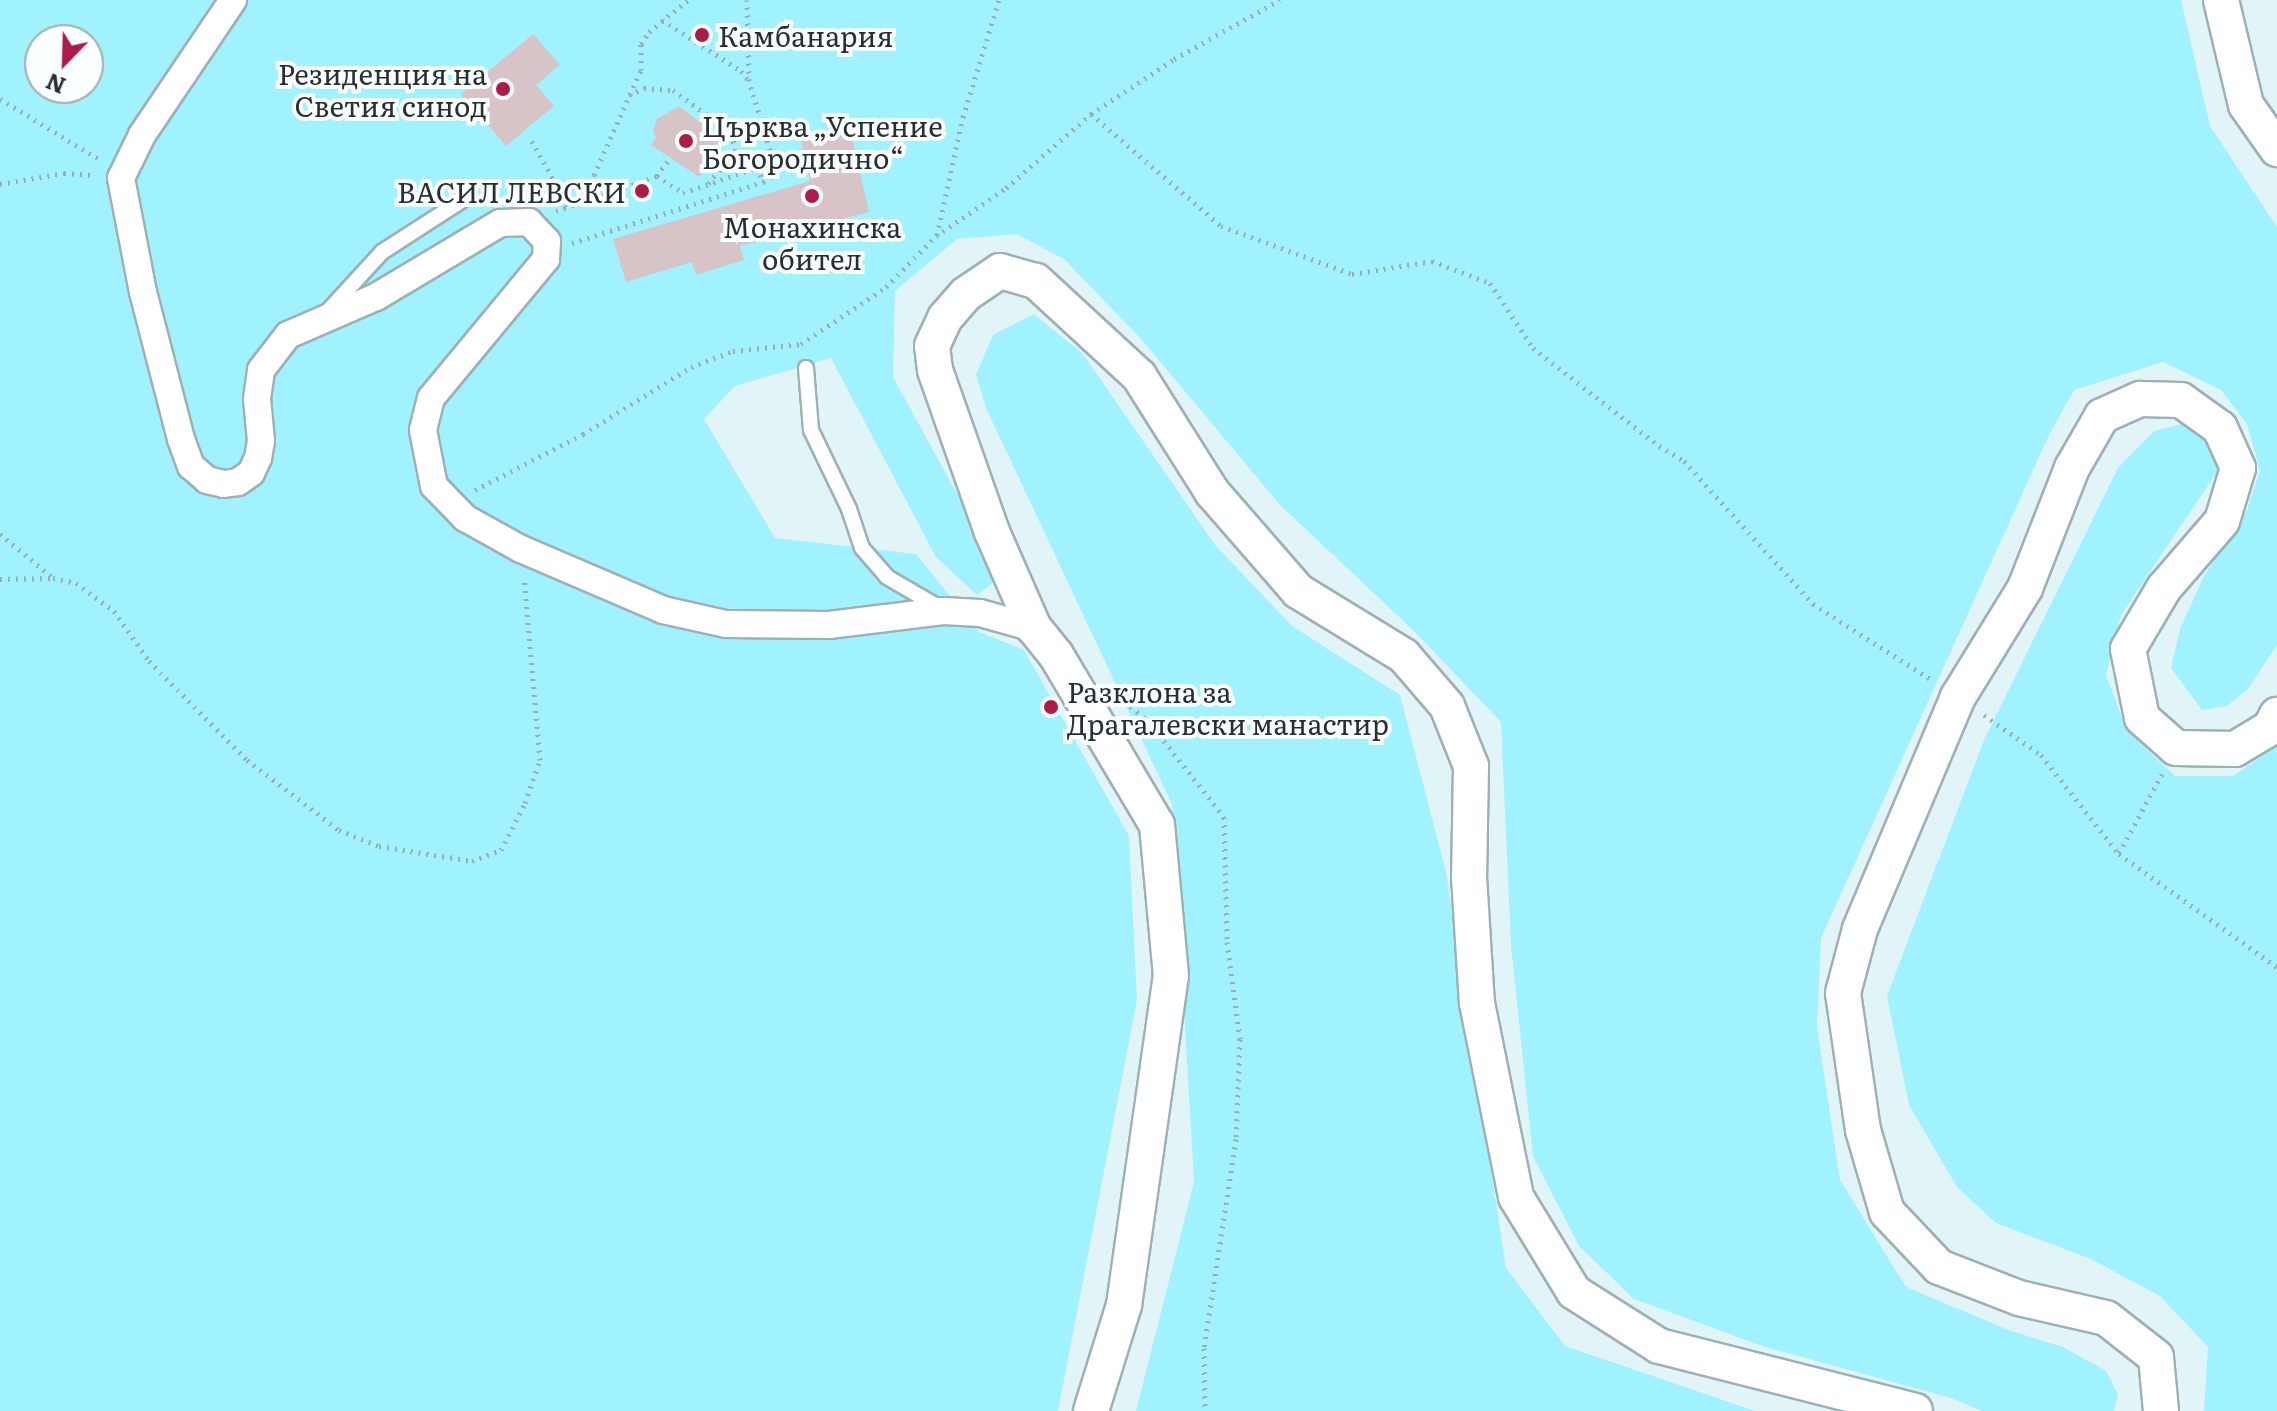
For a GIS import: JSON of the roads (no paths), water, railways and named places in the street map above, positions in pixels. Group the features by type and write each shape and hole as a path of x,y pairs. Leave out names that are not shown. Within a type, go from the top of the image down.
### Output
{"street":[{"path":"233,0 142,135 121,178 143,292 181,439 191,466 207,480 224,484 238,482 251,473 261,441 257,399 261,370 288,335 376,297 500,223 529,222 542,232 548,251 540,267 431,398 423,430 434,486 465,518 521,549 663,610 726,624 829,625 943,611 980,613 1034,628"},
{"path":"2221,0 2246,105 2277,149"},
{"path":"1091,1411 1124,1305 1171,976 1157,825 1056,655 1034,628 992,532 935,370 932,346 945,318 966,294 1000,271 1036,281 1139,376 1212,492 1298,591 1404,656 1447,706 1471,766 1469,877 1477,1003 1516,1197 1574,1292 1659,1346 1915,1411"},
{"path":"2161,1411 2156,1357 2106,1318 2019,1298 1939,1267 1887,1212 1863,1130 1843,993 1860,929 1958,697 2025,588 2072,468 2102,416 2140,399 2181,400 2220,428 2238,468 2222,521 2164,588 2128,649 2142,718 2176,748 2235,749 2270,728 2277,715"}],"lane":[{"path":"320,320 382,252 469,196"},
{"path":"806,368 811,430 849,509 862,548 887,577 943,611"}],"place":[{"name":"Камбанария","path":"702,35"},
{"name":"Резиденция на Светия синод","path":"503,89"},
{"name":"Църква „Успение Богородично“","path":"686,141"},
{"name":"ВАСИЛ ЛЕВСКИ","path":"642,191"},
{"name":"Монахинска обител","path":"812,196"},
{"name":"Разклона за Драгалевски манастир","path":"1051,707"}]}
